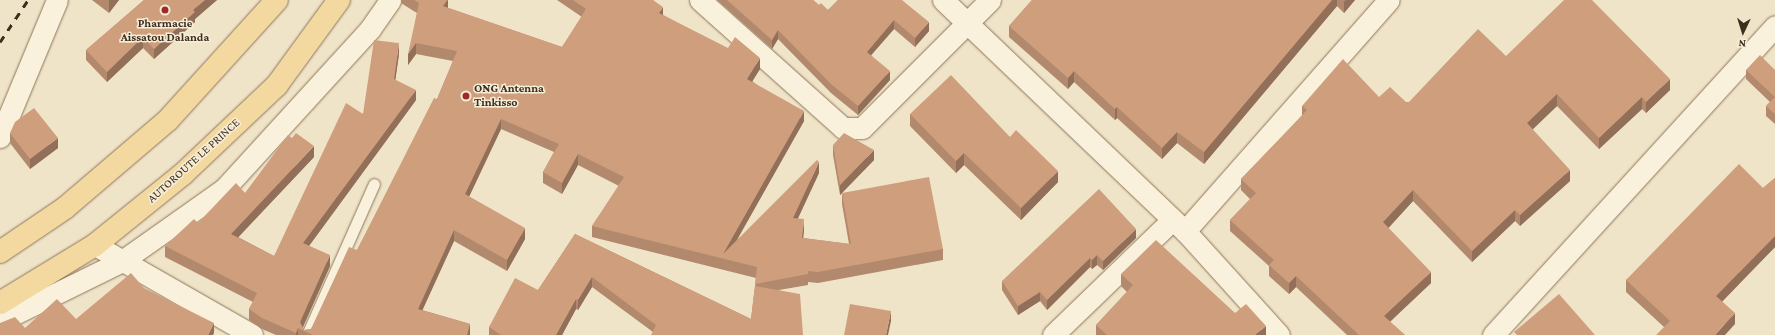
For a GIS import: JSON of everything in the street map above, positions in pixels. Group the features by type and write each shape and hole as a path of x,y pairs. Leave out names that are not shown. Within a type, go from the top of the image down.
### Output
{"main road":[{"path":"0,252 65,208 168,120 277,0"},
{"name":"AUTOROUTE LE PRINCE","path":"0,303 95,245 183,174 277,85 339,0"}],"street":[{"path":"0,137 57,0"},
{"path":"0,321 122,261 224,189 370,29 390,0"},
{"path":"700,0 844,128 862,128 990,0"},
{"path":"944,0 1178,226 1279,335"},
{"path":"1053,335 1178,226 1388,0"},
{"path":"1493,335 1775,26"},
{"path":"95,245 252,335"}],"lane":[{"path":"306,335 374,184"}],"building":[{"path":"144,0 205,0 193,10 195,12 154,49 143,37 107,72 86,50"},
{"path":"414,0 447,0 443,6 562,47 586,9 573,0 653,0 663,7 659,13 728,48 735,37 760,58 747,79 804,111 723,254 817,160 819,162 793,218 804,219 802,238 851,244 842,193 929,177 943,249 818,272 808,271 808,274 755,284 757,267 592,226 624,177 578,154 562,183 543,172 559,144 501,119 465,194 525,228 507,260 454,230 418,309 470,324 467,335 313,335 298,328 296,333 262,318 249,309 257,293 165,246 194,219 198,223 236,183 245,193 288,135 292,138 296,133 314,146 231,234 274,256 346,103 363,114 374,40 399,43 394,79 416,90 303,243 330,255 300,322 304,330 311,329 349,247 357,250 434,98 437,99 457,51 416,43 408,54 419,3"},
{"path":"727,0 813,0 819,5 821,3 828,10 838,0 902,0 929,22 915,38 894,20 867,52 890,71 858,106 831,84 778,30 772,40"},
{"path":"1032,0 1332,0 1204,152 1177,132 1162,148 1117,107 1115,109 1074,71 1068,78 1009,26"},
{"path":"1564,0 1592,0 1670,79 1646,102 1642,97 1599,138 1557,94 1527,123 1570,170 1520,215 1515,210 1472,251 1413,190 1383,222 1431,272 1384,316 1405,335 1359,335 1296,276 1289,283 1269,265 1274,260 1230,220 1256,193 1241,179 1307,110 1302,106 1343,59 1379,97 1390,87 1406,102 1409,102 1478,29 1506,56"},
{"path":"1760,55 1775,70 1775,97 1746,70"},
{"path":"951,75 1010,137 1016,130 1058,171 1021,208 964,153 956,161 910,114"},
{"path":"1775,97 1775,114 1766,106"},
{"path":"34,108 58,138 30,159 10,133 15,122"},
{"path":"844,133 874,150 840,185 833,145"},
{"path":"1739,164 1763,188 1775,178 1775,236 1716,296 1735,313 1715,335 1656,335 1670,321 1626,280"},
{"path":"1099,189 1136,229 1103,261 1097,255 1092,260 1090,258 1047,300 1040,292 1018,306 1002,281"},
{"path":"575,234 751,319 755,286 800,294 803,335 651,335 656,325 592,277 578,300 576,299 556,335 501,335 489,327 515,278 538,290"},
{"path":"1156,240 1235,313 1246,304 1266,326 1255,335 1107,335 1096,325 1133,285 1121,274"},
{"path":"131,273 144,288 214,323 208,335 0,335 0,323 15,317 25,328 57,299 76,319"},
{"path":"1559,294 1595,335 1517,335 1514,332"},
{"path":"850,304 891,311 886,335 844,335"}],"railway":[{"path":"0,42 28,0"}],"place":[{"name":"Pharmacie Aissatou Dalanda","path":"165,10"},
{"name":"ONG Antenna Tinkisso","path":"466,96"}]}
